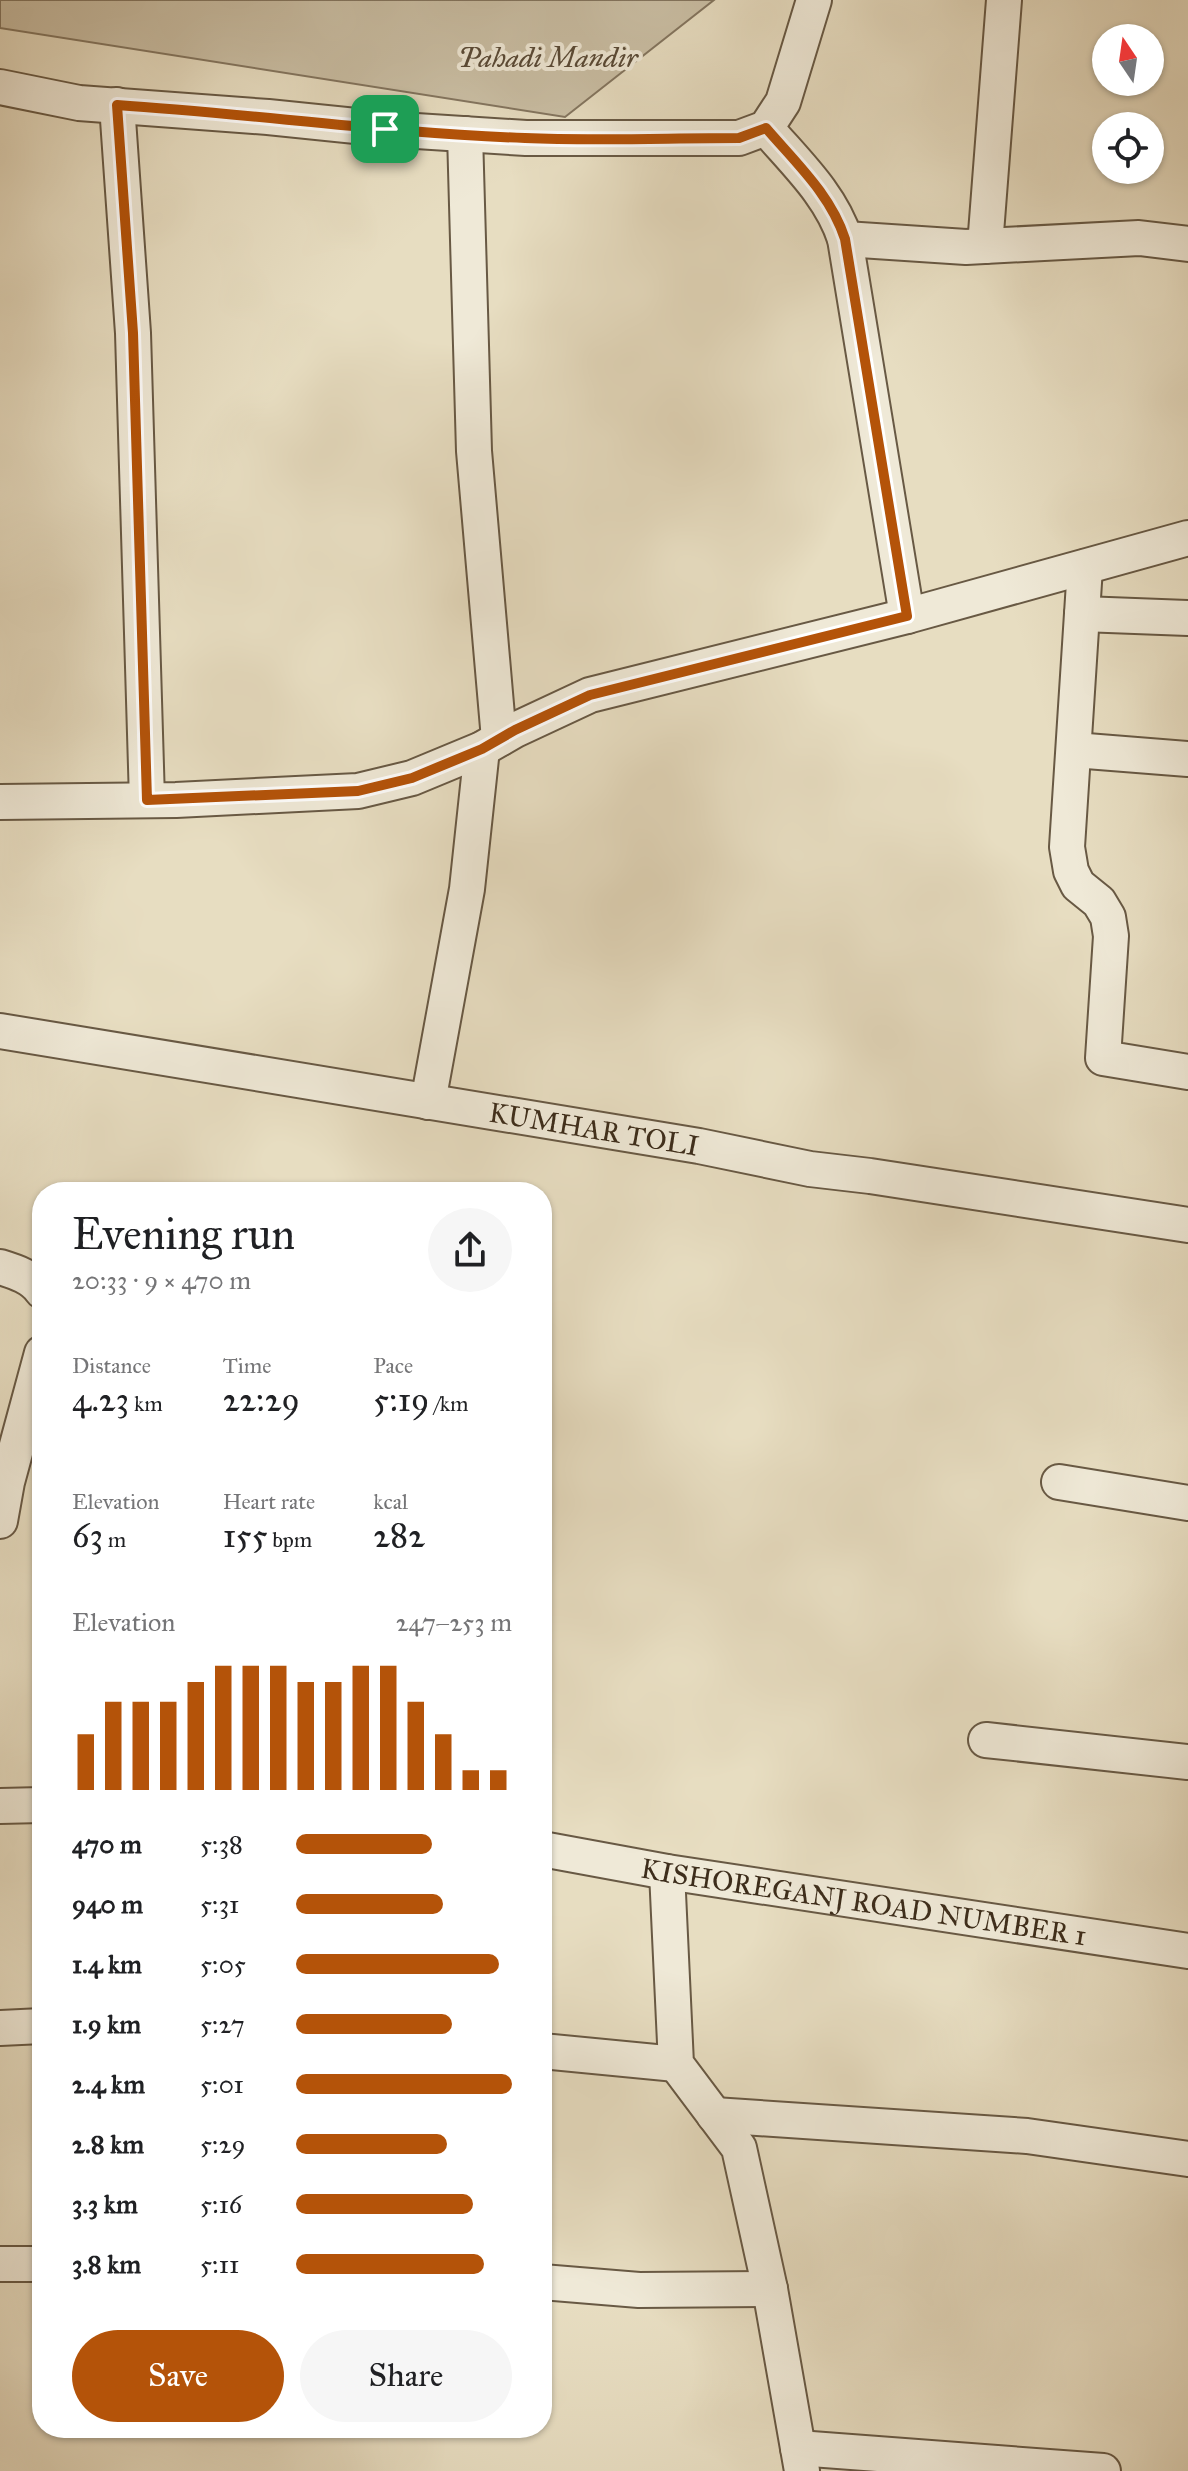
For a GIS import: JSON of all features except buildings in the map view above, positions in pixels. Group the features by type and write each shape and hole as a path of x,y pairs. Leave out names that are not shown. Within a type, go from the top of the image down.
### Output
{"street":[{"path":"0,87 79,103 465,134 541,138 739,138 766,128 783,102 814,0"},
{"path":"985,246 1004,0"},
{"path":"117,105 133,333 147,800"},
{"path":"766,128 824,196 838,217 845,239 907,616"},
{"path":"428,1102 490,744 474,451 465,134"},
{"path":"845,239 985,246 1139,238 1188,244"},
{"path":"0,802 147,800 358,791 412,778 590,695 907,616 1188,538"},
{"path":"1085,567 1067,847 1071,871 1078,885 1099,902 1108,917 1111,936 1103,1058 1188,1072"},
{"path":"1082,614 1188,618"},
{"path":"1074,750 1188,759"},
{"name":"KUMHAR TOLI","path":"0,1031 699,1146 810,1169 1188,1225"},
{"path":"0,1267 32,1281"},
{"path":"0,1521 3,1481 32,1386"},
{"path":"1059,1482 1188,1503"},
{"path":"986,1740 1188,1762"},
{"path":"0,1806 32,1805"},
{"name":"KISHOREGANJ ROAD NUMBER 1","path":"552,1851 667,1872 1188,1951"},
{"path":"667,1872 676,2064 739,2148 770,2289 800,2460 1103,2471"},
{"path":"0,2028 32,2026"},
{"path":"552,2052 676,2064"},
{"path":"714,2115 1027,2136 1188,2159"},
{"path":"0,2264 32,2264"},
{"path":"552,2283 639,2290 770,2289"}],"green space":[{"name":"Pahadi Mandir","path":"0,0 714,0 565,117 0,28"}],"route":[{"path":"117,105 385,129 526,138 631,139 739,138 766,128 824,196 838,217 845,239 907,616 590,695 482,749 412,778 358,791 147,800 133,333 117,105"}]}
